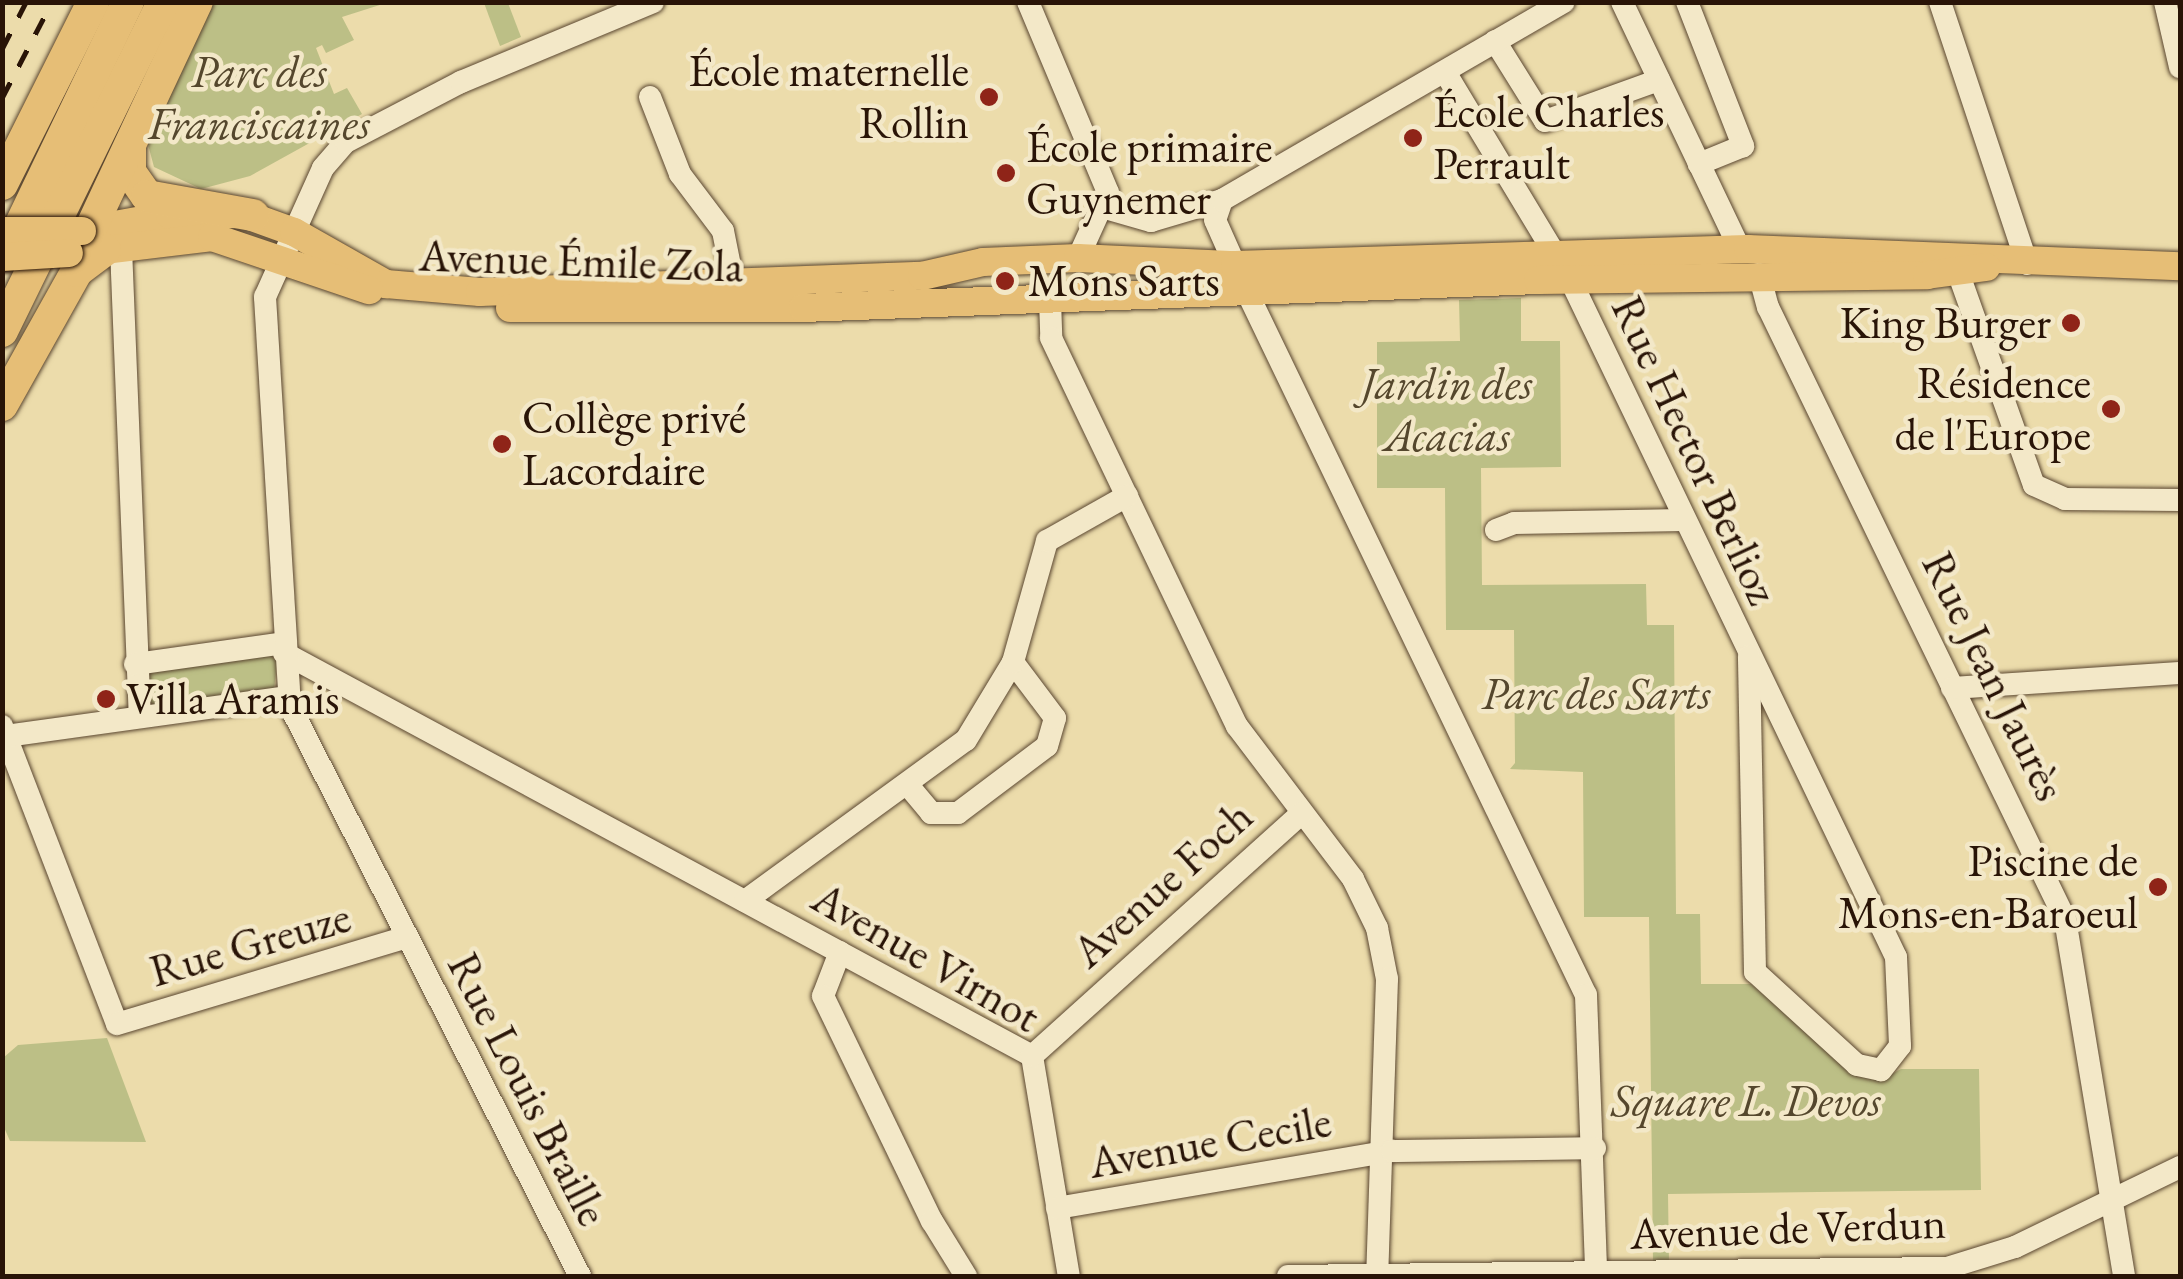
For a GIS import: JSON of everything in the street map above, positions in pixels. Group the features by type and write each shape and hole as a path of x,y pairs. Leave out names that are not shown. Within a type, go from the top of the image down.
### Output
{"highway":[{"path":"2,184 93,2"},
{"path":"3,244 128,2"},
{"path":"2,332 163,2"},
{"path":"2,405 89,246 197,2"},
{"path":"130,148 130,172 147,196 253,215"}],"main road":[{"name":"Avenue Émile Zola","path":"89,246 185,213 253,215 294,232 375,280 418,290 1050,300 1570,279 1745,259"},
{"name":"Avenue Émile Zola","path":"89,246 197,236 421,304 736,297 930,275 984,262 1078,258 1234,265 1554,253 1745,259"},
{"path":"3,244 89,246"},
{"path":"1745,259 1940,252 2027,264 2180,266"},
{"path":"1554,253 1570,279"},
{"path":"1050,300 1061,271 1078,258"},
{"path":"1745,259 1958,272 2027,264"},
{"path":"1234,265 1248,292"}],"street":[{"path":"4,731 288,697 266,295 328,158 346,142 442,90 653,2"},
{"path":"1028,2 1107,188 1105,208 1078,258"},
{"path":"1105,208 1150,221 1222,200 1564,2"},
{"name":"Rue Jean Jaurès","path":"1622,2 2068,929 2124,1276"},
{"path":"1687,2 1743,146 1699,164"},
{"path":"1940,2 2027,264"},
{"path":"2164,2 2180,67"},
{"path":"1495,41 1545,120 1659,80"},
{"path":"1445,72 1554,253"},
{"path":"650,97 680,174 719,222 736,297"},
{"path":"1222,200 1214,220 1234,265"},
{"path":"89,246 131,564 140,717"},
{"path":"1958,272 2021,464 2034,485 2065,498 2180,500"},
{"name":"Rue Hector Berlioz","path":"1570,279 1898,963 1900,1046 1894,1061 1876,1071 1857,1065 1754,972 1749,656"},
{"path":"1248,292 1586,996 1595,1148 1596,1274"},
{"path":"1050,300 1050,334 1237,726 1367,902 1384,956 1377,1276"},
{"path":"746,901 976,730 1013,662 1048,541 1127,496"},
{"path":"1496,530 1514,523 1684,520"},
{"path":"135,664 284,648"},
{"name":"Avenue Virnot","path":"284,648 1032,1056 1069,1276"},
{"path":"907,784 931,813 958,813 1047,746 1056,732 1055,718 1013,662"},
{"path":"1952,688 2180,673"},
{"name":"Rue Louis Braille","path":"288,697 404,938 580,1276"},
{"name":"Rue Greuze","path":"4,731 117,1024 404,938"},
{"path":"1751,761 1798,751"},
{"name":"Avenue Foch","path":"1032,1056 1302,813"},
{"path":"840,952 823,996 932,1221 966,1276"},
{"name":"Avenue Cecile","path":"1057,1208 1377,1154 1595,1148"},
{"name":"Avenue de Verdun","path":"1288,1276 1968,1270 2180,1166"}],"green space":[{"name":"Parc des Franciscaines","path":"206,3 386,3 342,17 354,40 326,53 322,45 316,48 334,94 347,88 362,114 250,176 201,189 154,167 146,137"},
{"path":"484,3 508,3 521,37 500,46"},
{"path":"1521,298 1521,341 1560,341 1561,467 1481,468 1482,585 1646,584 1647,625 1674,625 1676,914 1700,914 1701,984 1751,984 1855,1073 1886,1077 1901,1069 1979,1069 1981,1190 1668,1194 1669,1263 1653,1263 1649,917 1584,917 1583,772 1510,769 1515,763 1514,630 1446,630 1445,488 1377,488 1377,342 1460,341 1459,300"},
{"path":"270,654 277,662 274,690 154,705 147,701 145,673"},
{"path":"107,1038 146,1142 10,1141 3,1125 3,1058 18,1045"}],"railway":[{"path":"2,49 26,2"},
{"path":"2,98 52,2"}],"place":[{"name":"École maternelle Rollin","path":"989,97"},
{"name":"École Charles Perrault","path":"1413,138"},
{"name":"École primaire Guynemer","path":"1006,173"},
{"name":"Mons Sarts","path":"1005,281"},
{"name":"King Burger","path":"2071,323"},
{"name":"Résidence de l'Europe","path":"2111,409"},
{"name":"Collège privé Lacordaire","path":"502,444"},
{"name":"Villa Aramis","path":"106,699"},
{"name":"Piscine de Mons-en-Baroeul","path":"2158,887"}],"park label":[{"name":"Jardin des Acacias","path":"1447,410"},
{"name":"Parc des Sarts","path":"1596,694"},
{"name":"Square L. Devos","path":"1746,1101"}]}
